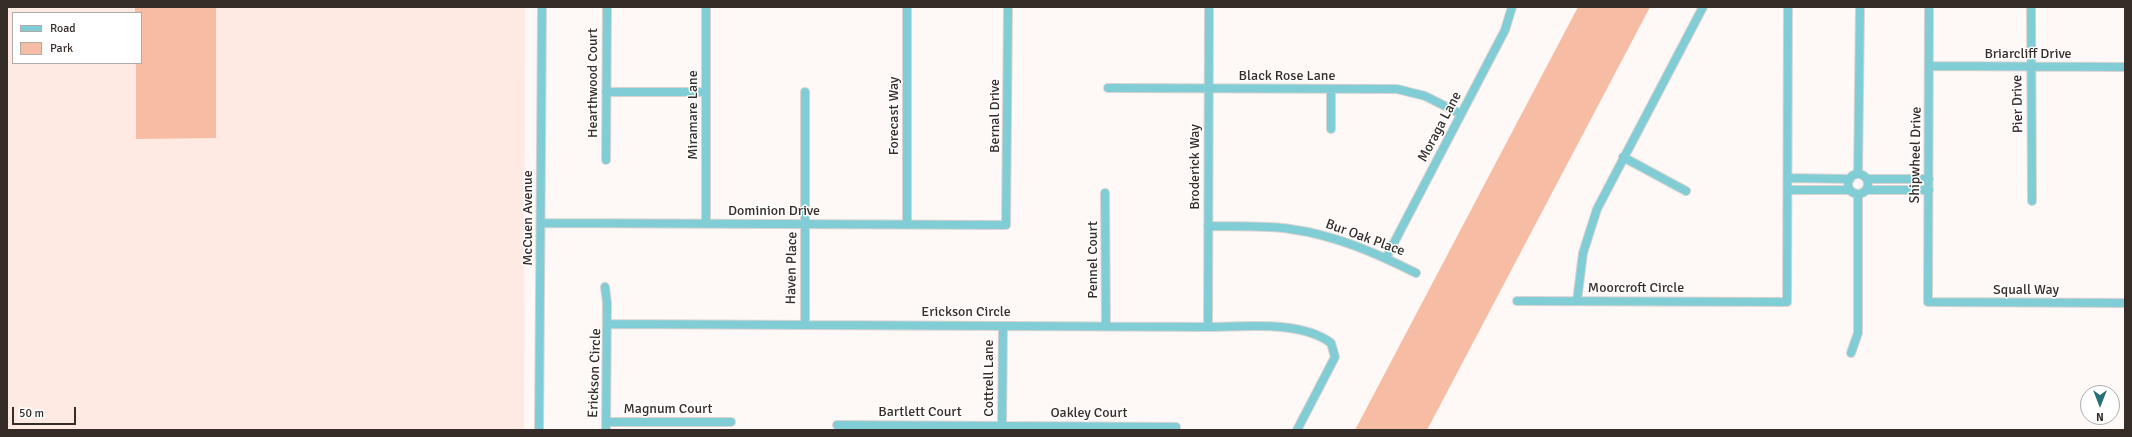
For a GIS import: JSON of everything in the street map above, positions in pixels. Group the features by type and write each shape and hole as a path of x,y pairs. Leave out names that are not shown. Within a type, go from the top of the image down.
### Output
{"street":[{"name":"McCuen Avenue","path":"539,430 542,7"},
{"name":"Hearthwood Court","path":"606,160 607,7"},
{"name":"Miramare Lane","path":"706,7 706,224"},
{"name":"Forecast Way","path":"907,7 907,225"},
{"name":"Bernal Drive","path":"1006,225 1008,7"},
{"name":"Broderick Way","path":"1208,326 1209,7"},
{"name":"Moraga Lane","path":"1386,258 1506,30 1512,7"},
{"name":"Moorcroft Circle","path":"1703,7 1597,209 1589,230 1582,259 1577,301 1787,302 1788,7"},
{"path":"1858,174 1860,7"},
{"name":"Shipwheel Drive","path":"1928,302 1930,7"},
{"name":"Pier Drive","path":"2031,7 2030,67 2032,200"},
{"name":"Briarcliff Drive","path":"1930,66 2125,67"},
{"name":"Black Rose Lane","path":"1108,88 1397,89 1425,96 1461,114"},
{"path":"1331,89 1331,128"},
{"path":"606,92 705,92"},
{"name":"Haven Place","path":"804,325 806,224 805,92"},
{"path":"1623,157 1686,191"},
{"path":"1788,178 1850,179 1858,174"},
{"path":"1858,174 1867,179 1928,179"},
{"path":"1850,179 1848,184 1850,190"},
{"path":"1867,179 1869,184 1867,190"},
{"path":"1788,190 1850,190 1858,195"},
{"path":"1858,195 1867,190 1928,190"},
{"name":"Pennel Court","path":"1105,193 1106,326"},
{"path":"1851,353 1858,333 1858,195"},
{"name":"Dominion Drive","path":"541,223 1006,225"},
{"name":"Bur Oak Place","path":"1208,226 1290,229 1338,240 1386,258 1416,273"},
{"path":"606,287 607,324"},
{"path":"1517,301 1577,301"},
{"name":"Squall Way","path":"1928,302 2125,303"},
{"name":"Erickson Circle","path":"606,426 607,324 1208,326 1298,329 1313,333 1331,343 1335,357 1333,364 1297,430"},
{"name":"Cottrell Lane","path":"1002,428 1003,326"},
{"name":"Magnum Court","path":"606,426 730,422"},
{"name":"Bartlett Court","path":"837,425 1002,428"},
{"name":"Oakley Court","path":"1002,428 1176,426"}],"shaded area":[{"path":"7,7 525,7 524,430 7,430"}],"green space":[{"path":"135,7 216,7 216,138 136,139 136,64 142,64 142,12 135,12"},
{"path":"1578,7 1650,7 1427,430 1355,430"}]}
